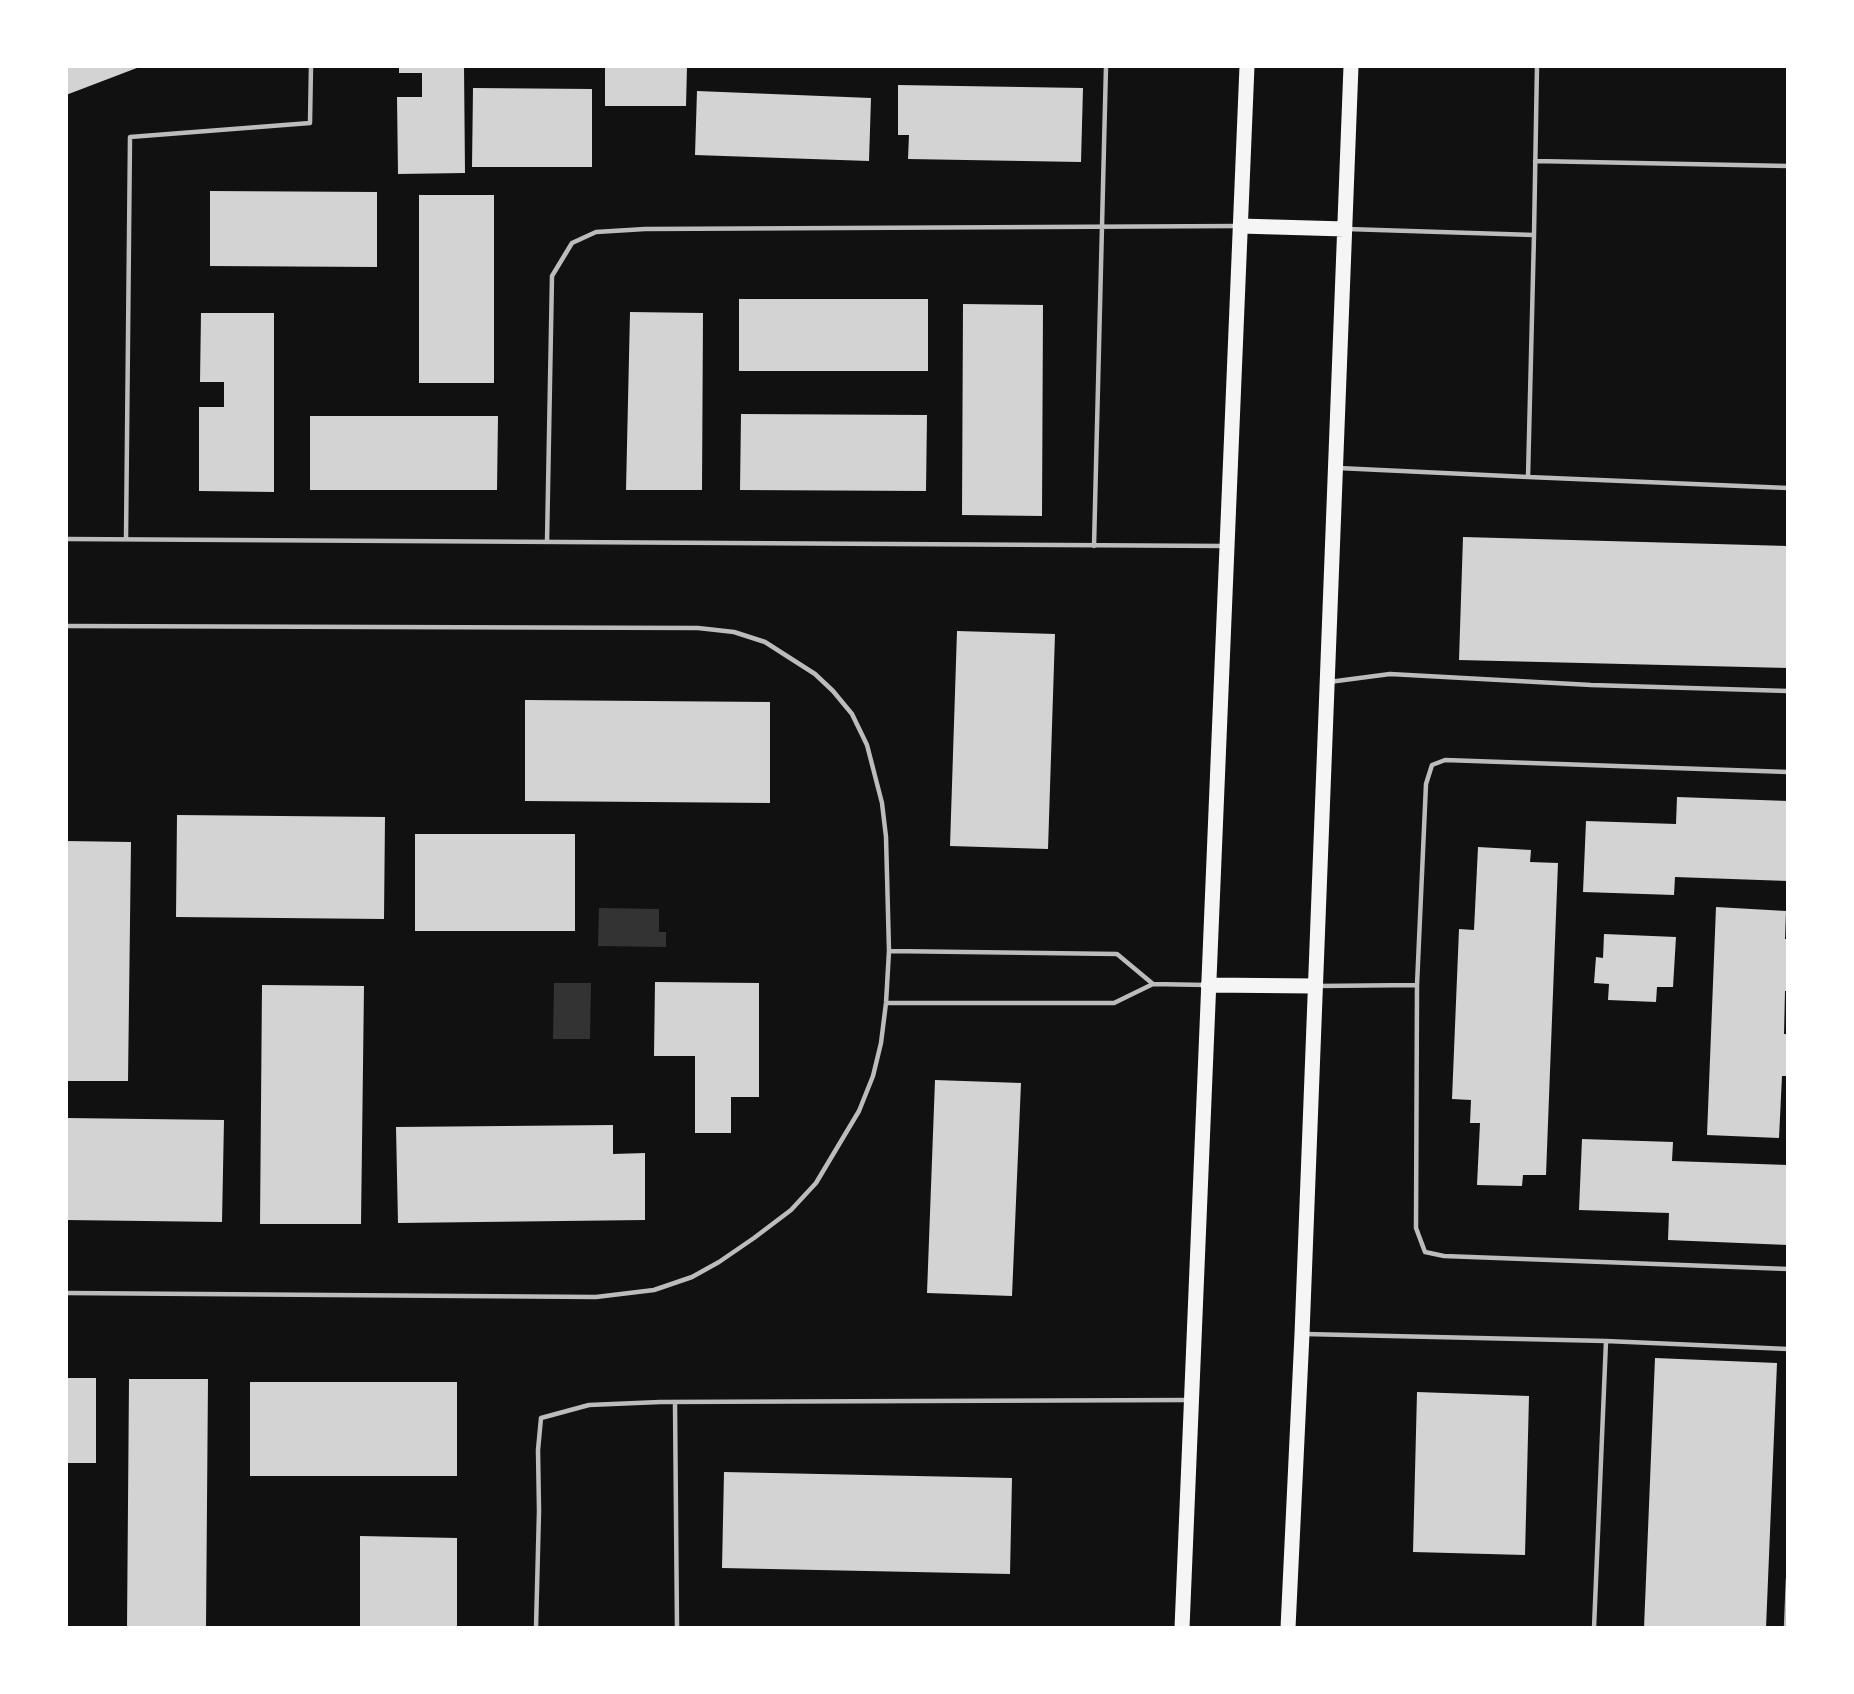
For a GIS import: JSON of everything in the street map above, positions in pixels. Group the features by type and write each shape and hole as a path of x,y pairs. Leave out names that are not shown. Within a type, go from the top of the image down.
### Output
{"main road":[{"path":"1182,1628 1247,66"},
{"path":"1288,1628 1302,1334 1351,66"},
{"path":"1240,226 1345,229"},
{"path":"1208,985 1314,986"}],"lane":[{"path":"126,539 130,137 310,123 311,66"},
{"path":"1094,546 1106,66"},
{"path":"1528,477 1537,66"},
{"path":"1536,161 1788,166"},
{"path":"547,542 552,276 572,243 596,232 1240,226"},
{"path":"1345,229 1534,236"},
{"path":"1335,468 1788,488"},
{"path":"66,539 1227,546"},
{"path":"66,626 698,628 734,632 765,642 815,674 833,691 852,714 867,745 882,803 886,837 889,951 881,1043 873,1076 859,1112 816,1183 791,1210 754,1238 692,1277 654,1290 596,1297 66,1293"},
{"path":"1327,682 1390,674 1591,685 1788,691"},
{"path":"1788,772 1445,760 1432,765 1426,784 1417,985 1416,1228 1425,1252 1444,1256 1788,1269"},
{"path":"889,951 1117,954 1153,984"},
{"path":"886,1003 1114,1003 1153,984 1208,985"},
{"path":"1314,986 1417,985"},
{"path":"1302,1334 1606,1341 1788,1349"},
{"path":"1594,1628 1606,1341"},
{"path":"536,1628 538,1450 541,1418 589,1405 675,1402 1191,1400"},
{"path":"675,1402 677,1628"},
{"path":"1786,1628 1788,1579"}],"shaded area":[{"path":"599,908 659,909 659,932 666,932 666,947 598,946"},
{"path":"554,983 591,983 590,1039 553,1039"}],"building":[{"path":"66,66 142,66 66,95"},
{"path":"399,66 464,66 465,173 398,174 397,97 422,97 422,73 399,73"},
{"path":"605,66 687,66 686,106 605,106"},
{"path":"898,85 1083,88 1081,162 908,159 909,135 898,135"},
{"path":"473,88 592,89 592,167 472,167"},
{"path":"697,91 871,98 869,161 695,155"},
{"path":"210,191 377,192 377,267 210,266"},
{"path":"419,195 494,195 494,383 419,383"},
{"path":"739,299 928,299 928,371 739,371"},
{"path":"963,304 1043,305 1042,516 962,515"},
{"path":"630,312 703,313 702,490 626,490"},
{"path":"201,313 274,313 274,492 199,491 199,407 224,407 224,382 200,382"},
{"path":"741,414 927,415 926,491 740,490"},
{"path":"310,416 498,416 497,490 310,490"},
{"path":"1463,537 1788,546 1788,668 1459,660"},
{"path":"957,631 1055,634 1048,849 950,846"},
{"path":"525,700 770,702 770,803 525,801"},
{"path":"1677,797 1788,801 1788,881 1675,877 1674,895 1583,892 1586,821 1676,824"},
{"path":"177,815 385,817 384,919 176,917"},
{"path":"415,834 575,834 575,931 415,931"},
{"path":"66,841 131,842 128,1081 66,1081"},
{"path":"1478,847 1531,850 1530,862 1558,863 1546,1175 1523,1175 1522,1186 1477,1185 1480,1123 1470,1123 1471,1100 1452,1099 1459,929 1474,930"},
{"path":"1716,907 1786,911 1788,991 1785,991 1784,1034 1788,1034 1788,1076 1782,1076 1779,1138 1707,1135"},
{"path":"1604,934 1676,937 1673,987 1657,987 1656,1002 1608,1000 1609,984 1594,983 1596,957 1603,958"},
{"path":"655,982 759,983 759,1097 731,1097 731,1133 695,1133 695,1056 654,1056"},
{"path":"262,985 364,986 361,1224 260,1224"},
{"path":"935,1080 1021,1083 1012,1296 927,1293"},
{"path":"66,1118 224,1120 222,1222 66,1220"},
{"path":"613,1125 613,1154 645,1153 645,1220 398,1223 396,1127"},
{"path":"1582,1139 1673,1142 1672,1161 1788,1165 1788,1245 1668,1240 1669,1213 1579,1210"},
{"path":"1655,1358 1777,1363 1766,1628 1644,1628"},
{"path":"66,1378 96,1378 96,1463 66,1463"},
{"path":"129,1379 208,1379 206,1628 127,1628"},
{"path":"250,1382 457,1382 457,1476 250,1476"},
{"path":"1417,1392 1529,1396 1525,1555 1413,1552"},
{"path":"724,1472 1012,1478 1010,1574 722,1568"},
{"path":"360,1536 457,1538 457,1628 360,1628"}]}
